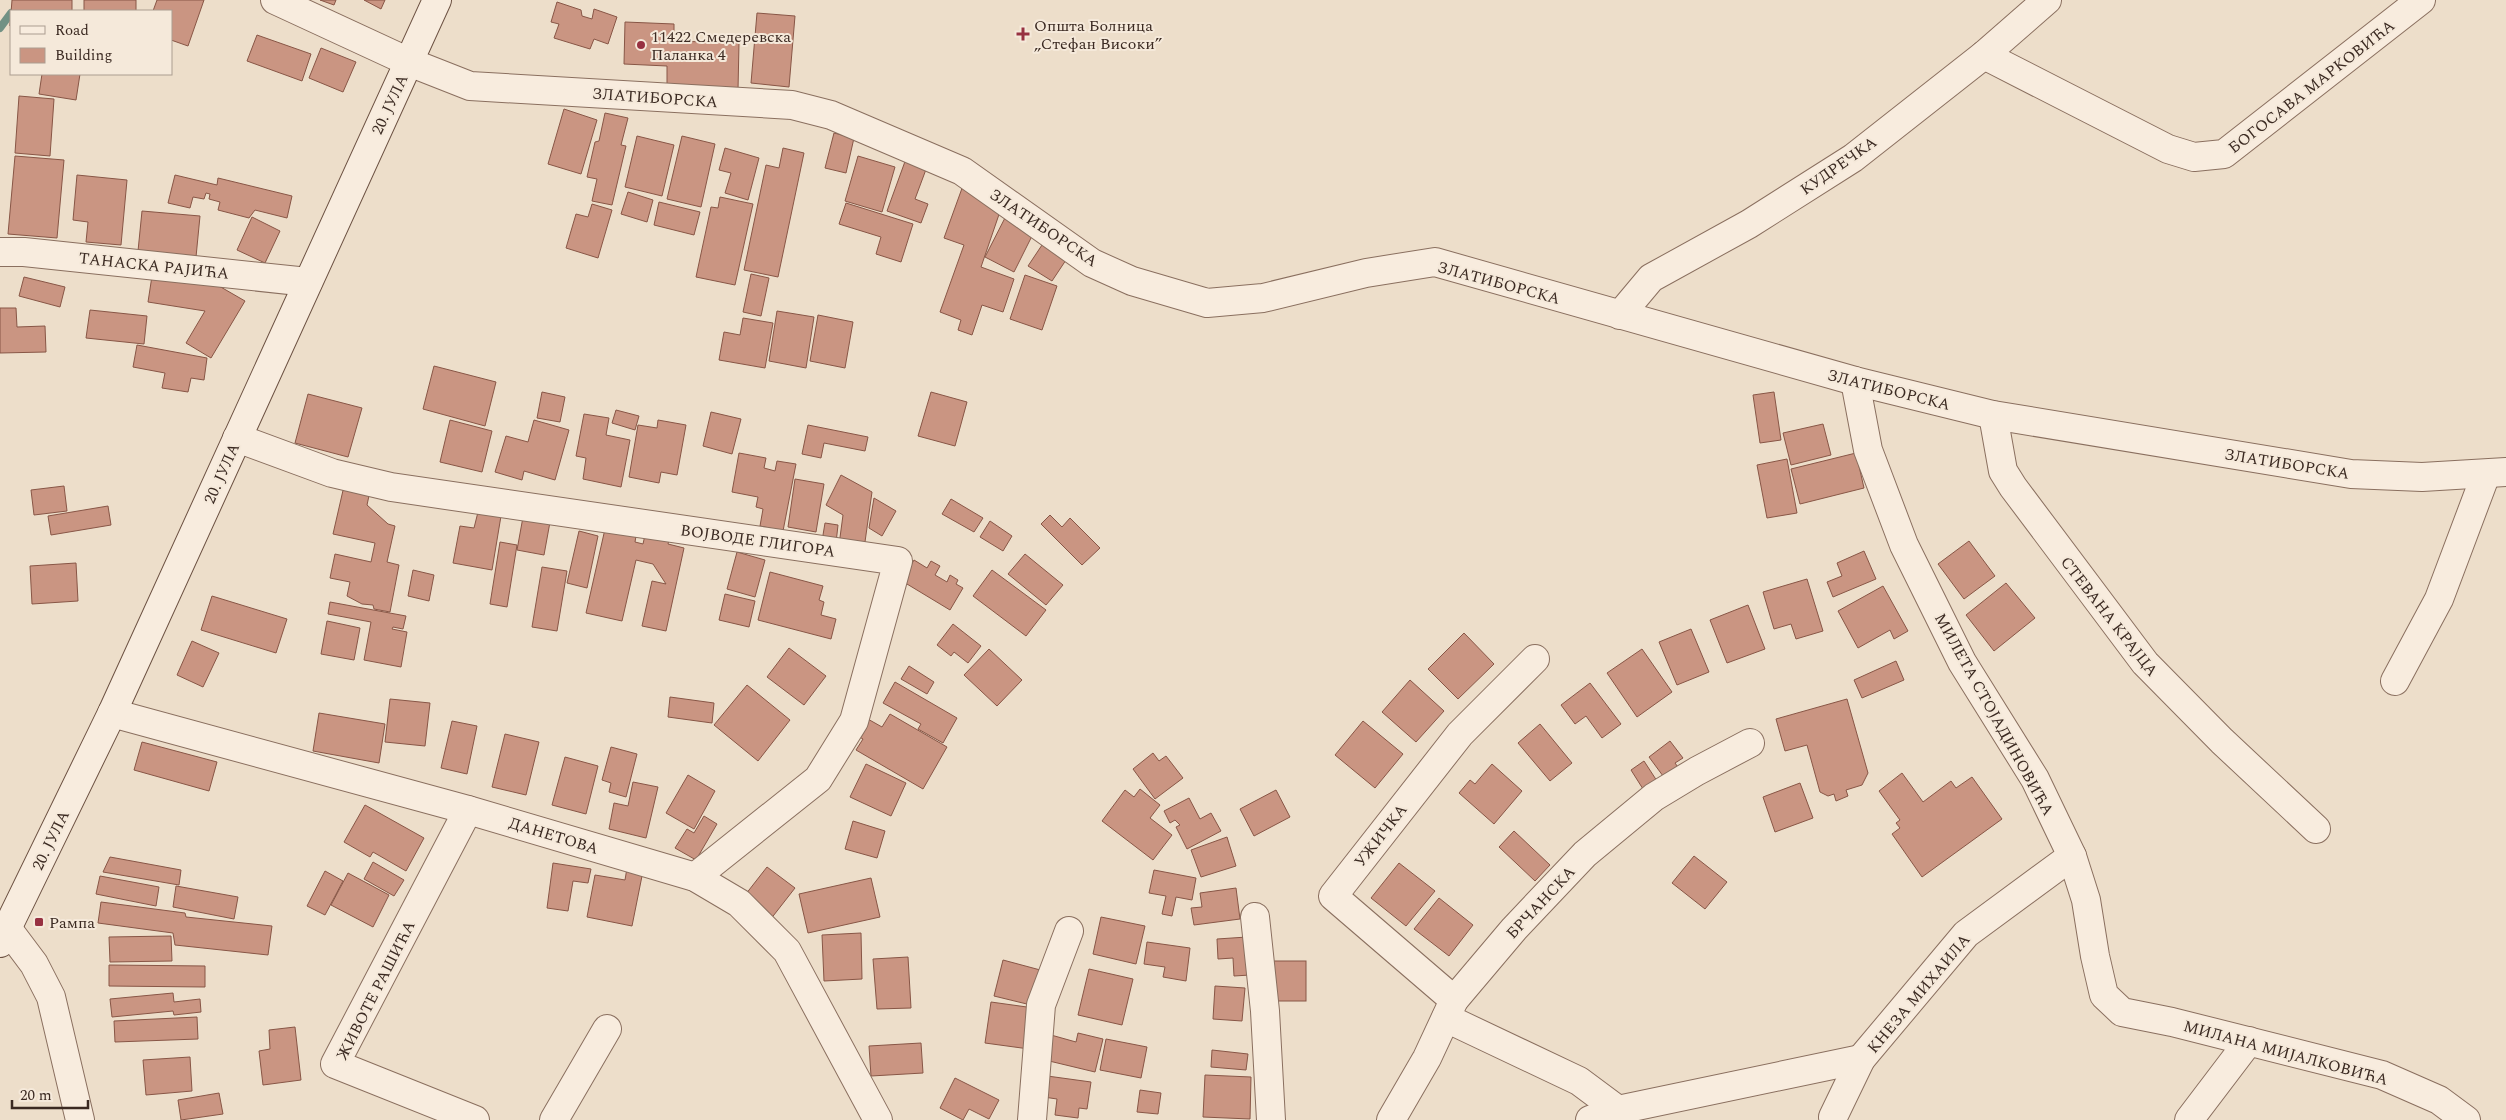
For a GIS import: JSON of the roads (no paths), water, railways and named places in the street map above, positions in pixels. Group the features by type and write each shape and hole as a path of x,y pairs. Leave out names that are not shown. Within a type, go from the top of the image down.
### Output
{"street":[{"name":"ЗЛАТИБОРСКА","path":"275,0 409,62 470,86 792,106 831,115 962,171 1092,263 1132,281 1207,303 1263,298 1366,273 1436,262 1855,381 1993,415 2351,474 2422,477 2496,473"},
{"name":"20. ЈУЛА","path":"4,936 112,713 437,0"},
{"name":"КУДРЕЧКА","path":"1620,315 1651,278 1749,224 1853,158 1984,55 2047,0"},
{"name":"БОГОСАВА МАРКОВИЋА","path":"1984,55 2168,149 2194,158 2224,154 2422,0"},
{"name":"ТАНАСКА РАЈИЋА","path":"0,252 24,252 308,282"},
{"name":"МИЛЕТА СТОЈАДИНОВИЋА","path":"1855,381 1868,450 1904,545 1962,662 2035,780 2072,856 2086,900 2095,956 2104,995"},
{"name":"СТЕВАНА КРАЈЦА","path":"1993,415 2003,470 2012,487 2145,663 2222,741 2316,829"},
{"name":"ВОЈВОДЕ ГЛИГОРА","path":"237,438 332,473 391,487 898,561 854,721 818,779 695,877"},
{"path":"2395,681 2439,599 2496,473"},
{"name":"УЖИЧКА","path":"1450,1009 1333,896 1460,734 1535,659"},
{"name":"ДАНЕТОВА","path":"112,713 468,810 695,877 738,903 787,952 878,1120"},
{"name":"БРЧАНСКА","path":"1391,1120 1427,1058 1450,1009 1514,929 1585,854 1654,797 1697,771 1750,743"},
{"name":"ЖИВОТЕ РАШИЋА","path":"468,810 335,1064 475,1120"},
{"name":"КНЕЗА МИХАИЛА","path":"1833,1117 1861,1059 1966,934 2072,856"},
{"path":"1255,916 1265,1011 1271,1120"},
{"path":"1032,1120 1041,1005 1069,931"},
{"path":"4,936 34,964 51,997 80,1120"},
{"name":"МИЛАНА МИЈАЛКОВИЋА","path":"2104,995 2122,1012 2249,1041 2382,1075 2440,1100 2466,1120"},
{"path":"1450,1009 1579,1081 1618,1110"},
{"path":"554,1120 607,1029"},
{"path":"2189,1120 2249,1041"},
{"name":"КНЕЗА МИХАИЛА","path":"1590,1120 1618,1110 1861,1059"}],"waterway":[{"path":"0,28 10,14"}],"place":[{"name":"Општа Болница „Стефан Високи”","path":"1023,34"},
{"name":"11422 Смедеревска Паланка 4","path":"641,45"},
{"name":"Рампа","path":"39,922"}]}
